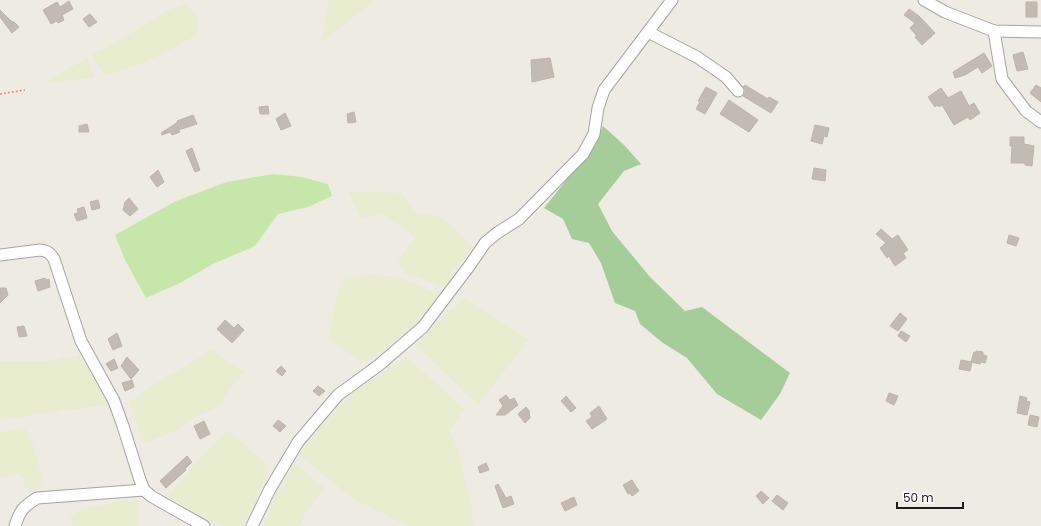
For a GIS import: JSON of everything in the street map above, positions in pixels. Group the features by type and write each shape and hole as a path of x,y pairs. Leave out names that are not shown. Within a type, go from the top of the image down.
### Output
{"street":[{"path":"252,526 270,489 298,442 338,395 379,365 423,327 485,243 497,233 519,220 582,154 594,134 598,108 604,90 672,0"},
{"path":"924,0 945,12 994,31 1041,32"},
{"path":"994,31 1002,79 1026,111 1041,122"},
{"path":"648,32 697,57 726,77 738,91"},
{"path":"0,255 40,250 46,250 50,253 54,259 81,341 114,401 144,490 150,496 204,526"},
{"path":"15,526 19,514 26,505 37,498 144,490"}],"path":[{"path":"0,93 24,90"}],"green space":[{"path":"329,0 373,0 363,10 322,42"},
{"path":"186,3 198,19 196,35 178,46 145,62 104,76 92,55 165,12"},
{"path":"87,58 94,78 43,83"},
{"path":"603,126 624,145 641,164 624,171 598,204 612,231 650,277 685,311 702,307 790,373 780,394 761,420 717,394 687,358 663,343 640,324 635,311 615,303 601,263 589,243 572,239 563,219 544,208 596,143"},
{"path":"273,174 302,177 328,184 332,196 308,207 278,214 255,246 213,264 180,283 146,298 125,260 115,235 176,201 227,182"},
{"path":"348,191 401,193 416,213 435,215 450,223 473,247 453,270 445,289 408,275 398,262 415,237 381,213 361,219"},
{"path":"344,276 396,276 440,295 421,319 396,341 364,363 328,339 338,292"},
{"path":"464,298 529,340 478,405 415,344"},
{"path":"211,349 244,372 219,406 193,419 179,429 144,444 129,403 144,391 196,360"},
{"path":"80,355 109,405 59,411 0,421 0,361 50,361"},
{"path":"407,357 464,409 450,430 460,457 472,510 473,526 409,526 355,500 299,455 327,419 357,390"},
{"path":"25,428 34,448 42,478 40,488 35,490 25,489 23,478 19,474 0,478 0,433"},
{"path":"229,430 269,467 254,507 241,526 224,526 209,521 168,497 202,455"},
{"path":"295,463 324,488 306,513 299,526 263,526 273,503"},
{"path":"122,500 139,500 137,526 72,526 71,516 82,509"}],"building":[{"path":"69,1 73,9 62,15 64,20 51,24 43,10 57,2 60,7"},
{"path":"1026,2 1037,2 1037,17 1026,17"},
{"path":"909,9 919,16 935,33 922,45 910,28 915,23 904,15"},
{"path":"0,10 19,27 12,33 0,17"},
{"path":"90,14 97,22 89,27 83,19"},
{"path":"1023,52 1028,69 1017,71 1013,55"},
{"path":"984,53 992,66 982,73 978,67 965,75 955,78 953,72"},
{"path":"550,58 554,77 532,82 531,60"},
{"path":"745,85 768,99 769,97 778,102 771,113 743,96 745,89 743,87"},
{"path":"1036,85 1041,88 1041,102 1030,93"},
{"path":"706,87 717,93 705,114 696,109 700,102 698,101"},
{"path":"941,88 948,98 961,91 969,106 974,103 980,113 970,120 968,117 954,125 942,105 939,107 937,105 935,107 928,97"},
{"path":"729,100 758,120 749,132 720,114"},
{"path":"268,106 269,114 260,114 259,107"},
{"path":"354,112 356,122 348,123 347,114"},
{"path":"285,113 291,126 281,130 276,119"},
{"path":"193,115 197,124 178,130 180,132 172,135 170,132 162,135 161,133 178,122 177,121"},
{"path":"87,124 89,132 79,132 79,126"},
{"path":"815,125 829,128 827,137 824,136 822,144 811,141"},
{"path":"1010,137 1024,137 1024,144 1034,146 1032,166 1025,165 1025,163 1011,163 1012,146 1010,146"},
{"path":"192,148 200,170 195,172 186,151"},
{"path":"814,168 826,170 825,181 812,179"},
{"path":"158,170 164,182 157,187 150,177"},
{"path":"129,198 138,209 130,216 123,210 125,202"},
{"path":"98,200 100,208 92,210 90,202"},
{"path":"84,207 87,218 77,221 74,214 78,213 77,209"},
{"path":"881,229 892,239 898,235 908,250 903,253 906,258 895,266 889,256 887,258 880,248 886,243 876,234"},
{"path":"1009,235 1019,238 1016,246 1007,243"},
{"path":"45,278 46,280 49,279 50,287 38,291 35,281"},
{"path":"0,288 6,288 8,295 0,303"},
{"path":"900,313 907,319 898,331 890,326"},
{"path":"225,320 234,328 238,324 244,330 232,343 217,329"},
{"path":"24,326 27,336 19,337 17,327"},
{"path":"901,331 910,336 906,342 898,336"},
{"path":"117,333 122,346 113,350 108,339"},
{"path":"976,351 983,352 983,355 987,356 985,363 981,362 980,364 971,362 974,352 976,353"},
{"path":"127,357 139,370 131,379 121,366"},
{"path":"114,359 118,368 111,371 106,364"},
{"path":"961,360 972,362 970,371 959,369"},
{"path":"281,366 286,371 282,376 276,371"},
{"path":"132,380 134,387 125,391 122,383"},
{"path":"318,386 325,391 319,396 313,391"},
{"path":"889,393 898,396 894,405 886,401"},
{"path":"506,395 510,400 514,398 518,405 505,415 496,415 503,406 499,400"},
{"path":"566,396 576,408 571,412 561,401"},
{"path":"1020,396 1027,398 1026,401 1030,402 1027,415 1017,413"},
{"path":"599,406 607,419 592,429 586,421 592,417 590,413"},
{"path":"526,407 530,412 530,418 525,423 518,414"},
{"path":"1030,415 1039,417 1037,427 1028,425"},
{"path":"278,420 286,426 280,432 273,426"},
{"path":"204,421 210,434 200,439 194,426"},
{"path":"187,456 192,462 185,469 186,470 166,488 160,481"},
{"path":"486,463 489,470 480,473 478,467"},
{"path":"632,480 639,491 632,496 630,493 628,494 623,485"},
{"path":"498,484 506,498 511,496 514,504 503,508 495,486"},
{"path":"761,491 769,498 763,504 756,496"},
{"path":"777,495 788,503 783,510 772,501"},
{"path":"574,497 577,505 565,511 561,503"}]}
